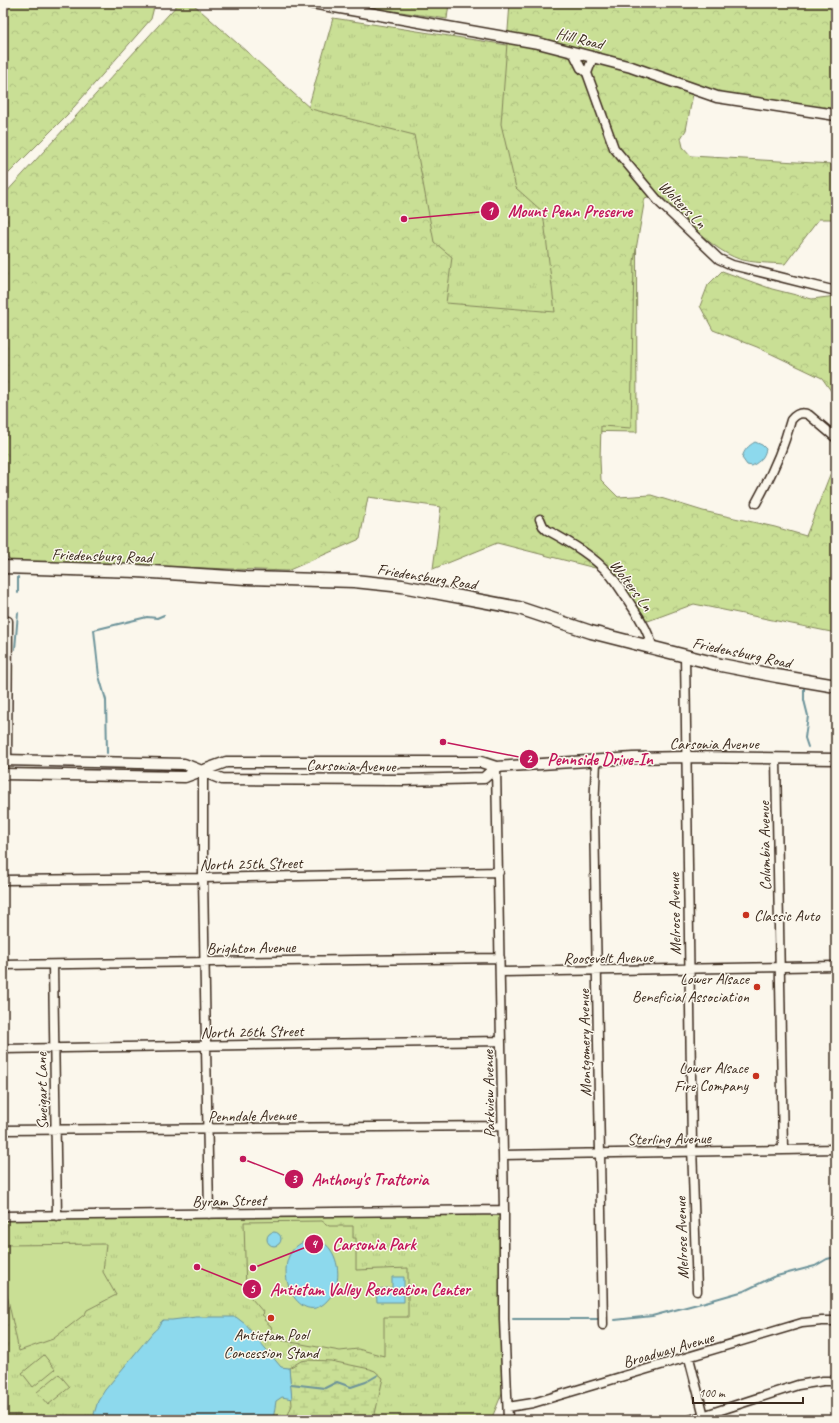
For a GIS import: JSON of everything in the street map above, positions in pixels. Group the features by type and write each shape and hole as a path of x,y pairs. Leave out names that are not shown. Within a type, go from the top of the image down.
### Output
{"main road":[{"name":"Friedensburg Road","path":"3,567 117,570 215,577 376,583 519,608 591,632 653,649 763,674 836,686"}],"street":[{"name":"Hill Road","path":"312,3 538,43 631,67 717,97 836,115"},
{"name":"Wolters Ln","path":"573,52 581,68 587,73 614,148 660,203 715,256 732,265 836,291"},
{"path":"587,73 593,57"},
{"path":"756,503 770,479 781,453 790,420 794,416 798,413 809,415 836,438"},
{"name":"Wolters Ln","path":"540,519 543,526 547,530 582,550 612,578 638,615 650,636 653,649"},
{"path":"5,760 5,666 8,621"},
{"name":"Melrose Avenue","path":"686,656 686,757 692,1152 697,1290"},
{"name":"Carsonia Avenue","path":"3,774 185,777 226,762 481,762 496,767 686,757 836,759"},
{"name":"Columbia Avenue","path":"776,759 783,1149"},
{"name":"Carsonia Avenue","path":"5,760 184,764 222,779 403,780 484,778 496,767"},
{"name":"Montgomery Avenue","path":"596,761 594,813 603,1325"},
{"name":"Parkview Avenue","path":"496,767 504,1210 504,1319 508,1420"},
{"path":"203,771 203,878 209,1214"},
{"name":"North 25th Street","path":"3,880 203,878 499,872"},
{"name":"Brighton Avenue","path":"3,965 500,958"},
{"name":"Sweigart Lane","path":"53,965 57,1216"},
{"name":"Roosevelt Avenue","path":"500,972 836,966"},
{"name":"North 26th Street","path":"3,1049 501,1041"},
{"name":"Penndale Avenue","path":"3,1130 502,1126"},
{"name":"Sterling Avenue","path":"503,1155 836,1149"},
{"name":"Byram Street","path":"3,1216 504,1210"},
{"name":"Broadway Avenue","path":"508,1407 533,1403 802,1324 822,1321 836,1321"},
{"path":"689,1358 704,1416"},
{"path":"690,1420 798,1385 823,1381 836,1381"}],"green space":[{"path":"3,3 155,3 151,19 67,115 7,175 3,174"},
{"path":"179,3 192,3 311,109 414,135 434,242 452,257 446,303 555,312 543,212 516,188 501,124 510,3 836,3 836,118 789,113 693,94 686,130 681,138 683,147 691,156 832,164 836,162 836,219 819,219 785,264 756,262 739,259 717,247 696,230 658,193 645,198 634,261 631,428 601,426 600,460 601,480 618,497 651,495 703,511 775,527 806,536 833,467 836,467 836,633 694,604 648,621 599,569 497,543 433,569 441,507 368,497 360,539 287,571 10,561 3,549 3,196"},
{"path":"342,3 449,3 447,19"},
{"path":"333,18 501,44 554,54 636,76 637,432 278,426 308,109"},
{"path":"722,271 772,289 812,299 836,296 836,398 822,378 757,347 713,330 700,306 708,285"},
{"path":"504,1210 507,1367 503,1391 491,1420 3,1420 3,1216"},
{"path":"322,1221 329,1226 353,1226 353,1238 356,1238 356,1270 408,1268 408,1317 384,1317 384,1356 358,1349 340,1351 274,1339 271,1326 264,1320 266,1318 262,1315 264,1313 246,1292 244,1222"},
{"path":"106,1244 103,1272 116,1295 87,1310 85,1314 53,1339 19,1351 3,1276 3,1245"},
{"path":"44,1355 55,1369 33,1387 22,1373"},
{"path":"301,1361 331,1361 370,1369 375,1371 383,1378 375,1414 372,1420 286,1420 292,1405 289,1368"},
{"path":"59,1374 70,1387 48,1405 37,1392"}],"water":[{"path":"755,442 762,445 766,449 765,452 763,457 752,466 747,465 742,458 743,455 747,448"},
{"path":"274,1232 279,1234 281,1239 279,1244 274,1246 269,1244 267,1239 269,1234"},
{"path":"315,1239 321,1241 329,1247 333,1253 338,1273 336,1287 333,1293 320,1306 308,1308 297,1301 290,1288 286,1273 288,1258 297,1246"},
{"path":"392,1277 404,1277 404,1302 377,1302 376,1289 392,1288"},
{"path":"196,1317 236,1317 245,1324 281,1367 289,1368 292,1399 282,1397 276,1401 273,1420 96,1420 94,1414 98,1401 105,1390 157,1329 161,1321"}],"waterway":[{"path":"18,577 18,593"},
{"path":"15,649 18,613"},
{"path":"107,753 106,700 99,676 94,630 147,617 157,618 164,615"},
{"path":"804,687 804,700 808,716 805,738 808,747"},
{"path":"615,1320 652,1316 709,1301 744,1291 773,1277 815,1266 827,1259 836,1257"},
{"path":"513,1319 599,1319"},
{"path":"291,1384 325,1388 337,1382 351,1387 366,1382 378,1375"}],"place":[{"name":"Mount Penn Preserve","path":"404,219"},
{"name":"Pennside Drive-In","path":"443,742"},
{"name":"Classic Auto","path":"746,915"},
{"name":"Lower Alsace Beneficial Association","path":"757,987"},
{"name":"Lower Alsace Fire Company","path":"756,1076"},
{"name":"Anthony's Trattoria","path":"243,1159"},
{"name":"Antietam Valley Recreation Center","path":"197,1267"},
{"name":"Carsonia Park","path":"253,1268"},
{"name":"Antietam Pool Concession Stand","path":"271,1318"}]}
